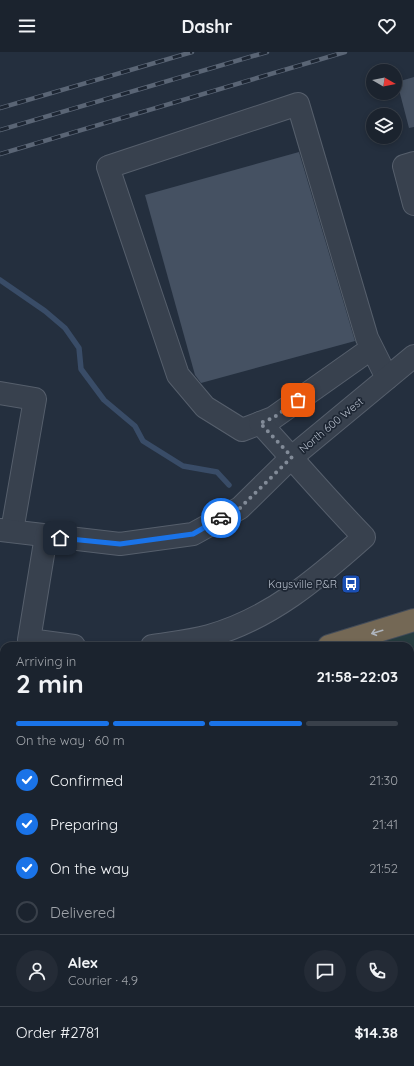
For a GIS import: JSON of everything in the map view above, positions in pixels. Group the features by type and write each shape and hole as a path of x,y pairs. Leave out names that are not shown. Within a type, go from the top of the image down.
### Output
{"highway":[{"path":"342,642 414,620"}],"street":[{"path":"372,348 273,418 242,430 206,407 178,375 108,167 298,104 367,338 372,348 387,378"},
{"path":"414,163 404,166 414,204"},
{"name":"North 600 West","path":"6,530 120,544 193,534 240,508 292,457 414,356"},
{"path":"0,393 35,399 6,530"},
{"path":"175,642 209,636 264,614 319,577 364,537 326,498 292,457 260,423"},
{"path":"44,642 29,640 46,536"}],"green space":[{"path":"414,632 414,642 383,642"}],"building":[{"path":"414,77 414,127 409,128 402,100 402,81"},
{"path":"299,152 355,341 201,383 195,375 145,195"}],"waterway":[{"path":"0,280 45,311 65,328 79,348 81,369 104,400 135,426 143,441 183,466 217,472 229,485"}],"railway":[{"path":"0,108 192,52"},
{"path":"0,130 267,52"},
{"path":"0,154 345,52"}],"way so far":[{"path":"221,518 240,508 292,457 260,423 273,418 298,400"}],"place":[{"name":"Kaysville P&R","path":"351,584"}],"route":[{"path":"60,538 120,544 193,534 221,518"}]}
